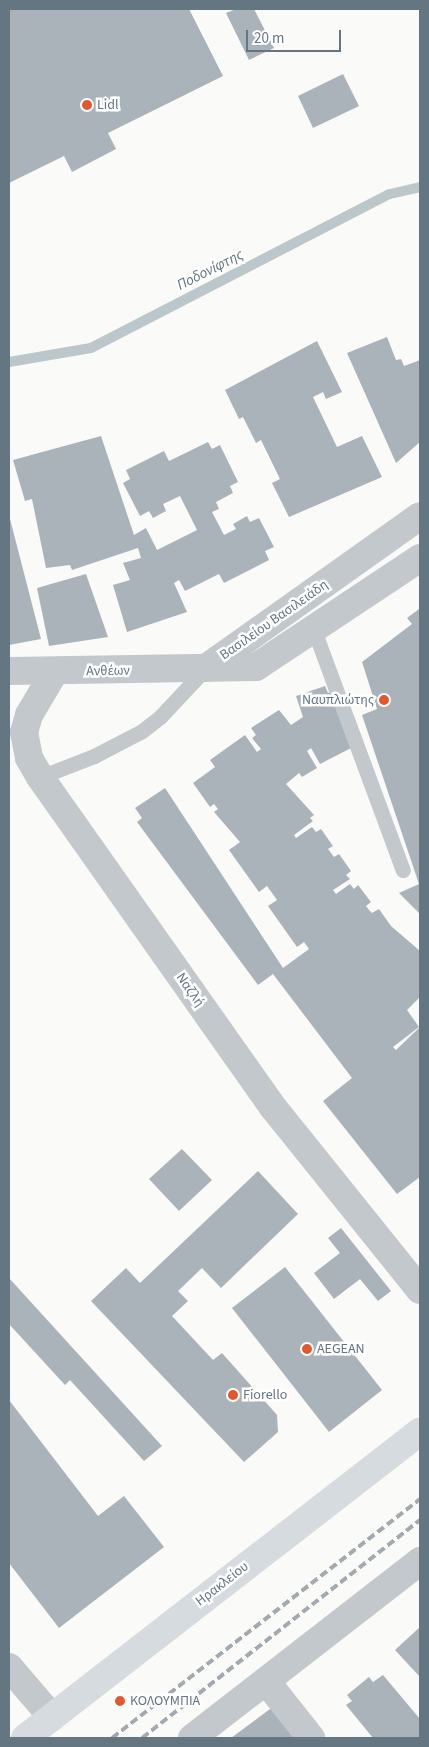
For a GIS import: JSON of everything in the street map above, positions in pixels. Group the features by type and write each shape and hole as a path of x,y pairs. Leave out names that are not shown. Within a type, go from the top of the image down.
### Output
{"main road":[{"name":"Ηρακλείου","path":"25,1738 420,1432"}],"street":[{"name":"Βασιλείου Βασιλειάδη","path":"206,668 420,516"},
{"name":"Βασιλείου Βασιλειάδη","path":"206,668 256,667 420,558"},
{"name":"Ανθέων","path":"9,671 206,668"},
{"name":"Ναζλή","path":"55,671 29,715 24,732 30,758 40,777 272,1106 420,1290"},
{"path":"192,1738 420,1561"},
{"path":"9,1667 52,1717"},
{"path":"266,1680 311,1738"}],"lane":[{"path":"314,630 403,870"},
{"path":"40,777 94,756 142,731 160,717 206,668"}],"building":[{"name":"Lidl","path":"9,9 189,9 223,76 108,133 116,149 72,172 64,156 9,183"},
{"path":"236,9 254,9 274,48 249,60 226,13"},
{"path":"343,74 359,106 313,128 298,96"},
{"path":"387,337 396,360 401,359 404,366 420,360 420,442 396,463 347,353"},
{"path":"317,341 342,392 326,399 323,392 313,397 337,447 362,436 382,477 289,517 272,483 280,479 261,440 256,443 243,417 239,419 225,390"},
{"path":"101,436 134,535 146,528 157,550 197,530 180,496 163,504 166,511 153,518 149,511 140,516 123,483 130,479 126,470 164,451 169,461 208,442 212,449 220,445 238,482 230,486 233,493 216,502 219,509 212,512 224,535 236,529 233,524 247,516 250,522 259,518 274,547 265,551 269,560 224,583 219,574 185,591 179,580 174,583 187,612 127,632 113,585 130,580 123,563 141,558 138,548 72,570 70,565 46,568 32,499 25,501 13,460"},
{"path":"9,515 41,639 9,645"},
{"path":"86,574 108,637 49,646 37,588"},
{"path":"419,609 420,914 399,893 419,884 362,715 377,709 362,662 412,624 407,618"},
{"path":"325,686 328,693 332,691 353,747 320,764 311,748 307,751 317,768 302,777 299,773 286,784 314,815 310,818 313,821 294,835 296,838 312,827 316,832 321,829 333,846 328,849 334,857 339,854 351,871 346,875 350,879 333,890 336,894 350,884 354,889 358,885 371,902 366,906 369,910 372,913 379,909 391,926 420,951 420,997 407,1010 419,1027 393,1047 396,1050 420,1027 420,1177 397,1194 323,1101 352,1078 273,974 258,985 137,822 142,818 135,808 165,788 283,968 309,949 304,942 297,947 268,906 277,900 267,886 259,892 229,850 240,842 214,812 218,809 214,804 210,807 193,783 215,767 210,760 245,735 257,752 261,749 252,738 256,735 251,728 279,710 291,725 303,717 296,696"},
{"path":"182,1149 212,1180 179,1211 149,1179"},
{"path":"258,1171 298,1214 221,1288 202,1268 178,1291 188,1301 172,1316 213,1360 222,1353 277,1415 278,1432 244,1462 91,1301 126,1268 140,1283"},
{"path":"341,1228 391,1291 378,1301 360,1279 334,1299 314,1273 340,1253 328,1238"},
{"name":"AEGEAN","path":"285,1267 382,1390 329,1432 232,1308"},
{"path":"9,1278 162,1446 144,1461 70,1380 65,1385 9,1324"},
{"path":"9,1400 98,1516 124,1496 164,1547 59,1628 9,1563"},
{"path":"420,1627 420,1677 395,1650"},
{"path":"383,1675 420,1719 420,1738 373,1738 346,1705 352,1701 347,1695 369,1677 373,1682"},
{"path":"274,1706 299,1738 231,1738"}],"waterway":[{"name":"Ποδονίφτης","path":"9,362 91,348 390,194 420,187"}],"railway":[{"path":"112,1738 420,1499"},
{"path":"142,1738 420,1520"}],"place":[{"name":"Lidl","path":"87,105"},
{"name":"Ναυπλιώτης","path":"384,700"},
{"name":"AEGEAN","path":"307,1349"},
{"name":"Fiorello","path":"233,1395"},
{"name":"ΚΟΛΟΥΜΠΙΑ","path":"120,1701"}]}
